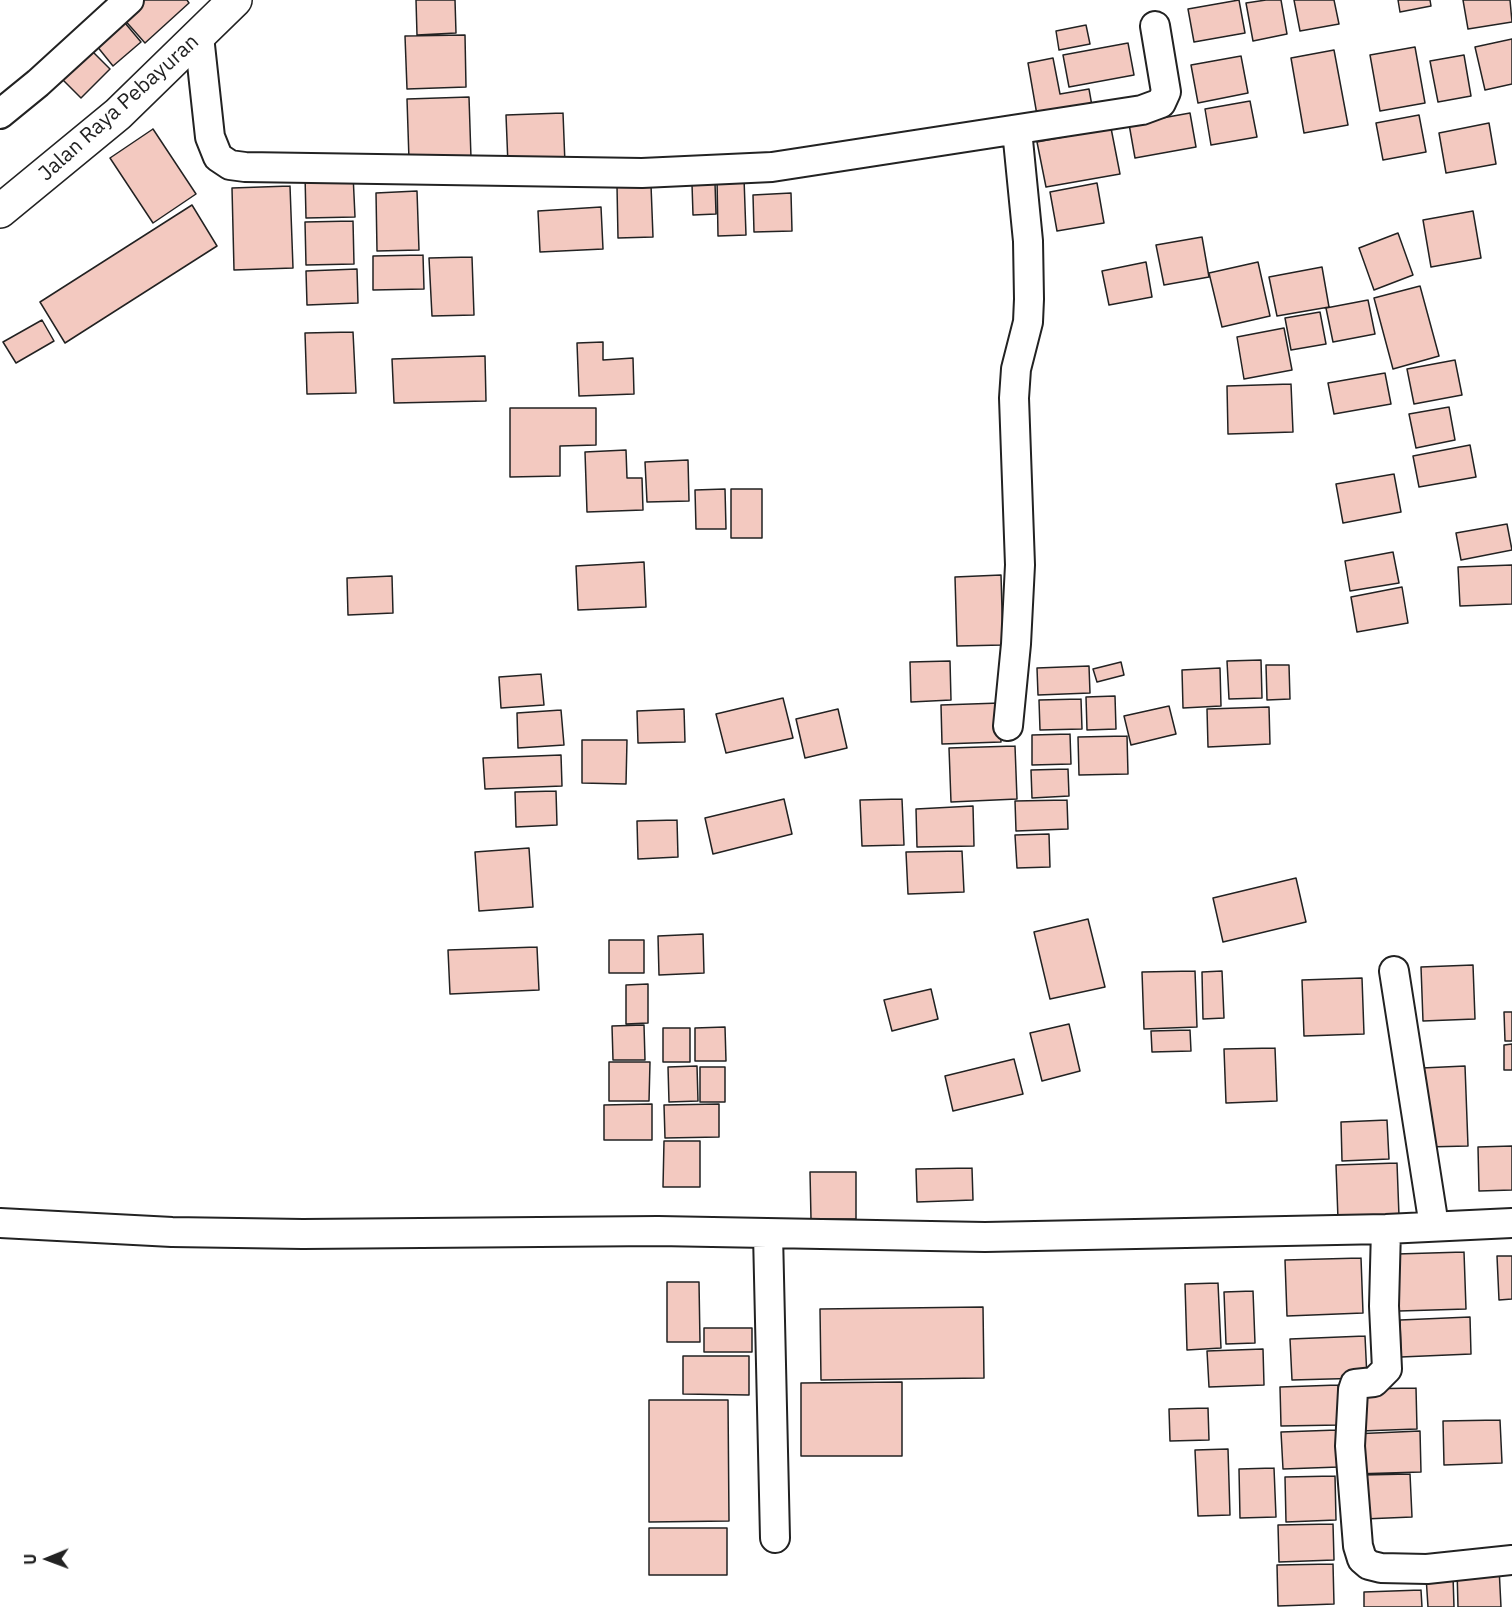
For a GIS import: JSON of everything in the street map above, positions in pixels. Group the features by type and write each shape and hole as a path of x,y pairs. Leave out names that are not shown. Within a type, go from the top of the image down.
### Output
{"main road":[{"name":"Jalan Raya Pebayuran","path":"0,211 118,114 200,36 234,0"}],"street":[{"path":"0,114 38,83 129,0"},
{"path":"200,36 210,137 218,157 230,165 642,173 772,167 1142,110 1161,103 1166,92 1155,26"},
{"path":"1008,726 1016,644 1020,565 1014,398 1016,369 1028,322 1029,299 1028,241 1017,130"},
{"path":"1394,971 1434,1226"},
{"path":"0,1223 172,1232 303,1234 658,1231 985,1237 1386,1229 1512,1223"},
{"path":"1386,1229 1384,1306 1387,1369 1374,1382 1355,1384 1353,1390 1350,1446 1358,1546 1362,1559 1380,1568 1427,1569 1512,1560"},
{"path":"768,1234 775,1538"}],"building":[{"path":"142,0 187,0 189,3 145,43 122,17"},
{"path":"416,0 455,0 456,33 417,35"},
{"path":"1239,0 1245,33 1194,42 1188,9"},
{"path":"1281,0 1287,34 1253,41 1246,3"},
{"path":"1294,0 1334,0 1339,24 1300,31"},
{"path":"1398,0 1430,0 1431,6 1400,12"},
{"path":"1463,0 1510,0 1512,22 1468,29"},
{"path":"120,17 141,42 113,66 92,40"},
{"path":"1086,25 1090,44 1059,50 1056,31"},
{"path":"465,35 466,87 407,89 405,36"},
{"path":"1512,39 1512,84 1485,90 1475,47"},
{"path":"1128,43 1134,75 1069,87 1063,55"},
{"path":"88,47 110,69 81,98 59,76"},
{"path":"1415,47 1425,103 1380,111 1370,55"},
{"path":"1334,50 1348,125 1304,133 1291,58"},
{"path":"1464,55 1471,96 1438,102 1430,61"},
{"path":"1241,56 1248,93 1198,103 1191,65"},
{"path":"1053,58 1060,94 1089,89 1092,106 1037,115 1028,63"},
{"path":"469,97 471,158 409,160 407,99"},
{"path":"1250,101 1257,137 1211,145 1205,109"},
{"path":"563,113 565,164 508,165 506,115"},
{"path":"1190,113 1196,147 1135,158 1129,124"},
{"path":"1419,115 1426,152 1383,160 1376,123"},
{"path":"1489,123 1496,164 1446,173 1439,133"},
{"path":"1111,128 1120,174 1046,187 1037,142"},
{"path":"153,129 196,194 153,223 110,158"},
{"path":"353,174 355,217 306,218 305,175"},
{"path":"717,178 744,178 746,235 718,236"},
{"path":"715,183 716,214 693,215 692,184"},
{"path":"1097,183 1104,223 1057,231 1050,192"},
{"path":"651,185 653,237 618,238 617,186"},
{"path":"290,186 293,268 234,270 232,188"},
{"path":"417,191 419,250 377,251 376,193"},
{"path":"791,193 792,231 754,232 753,195"},
{"path":"192,205 217,246 65,343 40,302"},
{"path":"601,207 603,249 540,252 538,211"},
{"path":"1473,211 1481,258 1431,267 1423,220"},
{"path":"353,221 354,264 306,265 305,222"},
{"path":"1398,233 1413,275 1374,290 1359,248"},
{"path":"1202,237 1209,277 1164,285 1156,245"},
{"path":"423,255 424,289 373,290 373,256"},
{"path":"472,257 474,315 432,316 429,258"},
{"path":"1146,262 1152,297 1109,305 1102,271"},
{"path":"1258,262 1270,316 1222,327 1209,273"},
{"path":"1322,267 1329,307 1277,316 1269,277"},
{"path":"357,269 358,303 307,305 306,271"},
{"path":"1420,286 1439,356 1393,369 1374,298"},
{"path":"1368,300 1375,334 1333,342 1326,308"},
{"path":"1320,312 1326,344 1291,350 1285,318"},
{"path":"42,320 54,341 16,363 3,342"},
{"path":"1284,328 1292,370 1244,379 1237,337"},
{"path":"353,332 356,393 307,394 305,333"},
{"path":"603,342 603,360 633,358 634,394 579,396 577,343"},
{"path":"485,356 486,401 394,403 392,359"},
{"path":"1455,360 1462,395 1414,404 1407,369"},
{"path":"1385,373 1391,404 1334,414 1328,383"},
{"path":"1291,384 1293,432 1228,434 1227,386"},
{"path":"1449,407 1455,440 1416,448 1409,414"},
{"path":"510,408 596,408 596,445 560,446 560,476 510,477"},
{"path":"1470,445 1476,477 1419,487 1413,456"},
{"path":"626,450 627,478 642,478 643,510 587,512 585,452"},
{"path":"688,460 689,501 647,502 645,462"},
{"path":"1394,474 1401,512 1343,523 1336,484"},
{"path":"725,489 726,529 696,529 695,490"},
{"path":"731,489 762,489 762,538 731,538"},
{"path":"1507,524 1512,550 1461,560 1456,533"},
{"path":"1393,552 1399,583 1350,591 1345,561"},
{"path":"644,562 646,607 578,610 576,566"},
{"path":"1512,565 1512,604 1460,606 1458,567"},
{"path":"1001,575 1003,645 957,646 955,577"},
{"path":"392,576 393,613 348,615 347,578"},
{"path":"1402,587 1408,623 1357,632 1351,597"},
{"path":"1261,660 1262,698 1229,699 1227,661"},
{"path":"950,661 951,700 911,702 910,662"},
{"path":"1121,662 1124,675 1097,682 1093,669"},
{"path":"1266,665 1289,665 1290,699 1267,700"},
{"path":"1089,666 1090,693 1038,695 1037,668"},
{"path":"1220,668 1221,706 1183,708 1182,670"},
{"path":"541,674 544,705 501,708 499,677"},
{"path":"1115,696 1116,729 1087,730 1086,697"},
{"path":"783,698 793,738 726,753 716,714"},
{"path":"1081,699 1082,729 1040,730 1039,700"},
{"path":"1000,703 1001,742 942,744 941,705"},
{"path":"1169,706 1176,734 1131,745 1124,716"},
{"path":"1269,707 1270,744 1208,747 1207,709"},
{"path":"684,709 685,742 638,743 637,711"},
{"path":"838,709 847,748 805,758 796,719"},
{"path":"561,710 564,745 518,748 517,713"},
{"path":"1070,734 1071,764 1032,765 1032,735"},
{"path":"1127,736 1128,774 1079,775 1078,737"},
{"path":"582,740 627,740 626,784 582,783"},
{"path":"1015,746 1017,799 951,802 949,748"},
{"path":"561,755 562,786 485,789 483,758"},
{"path":"1068,769 1069,796 1032,798 1031,770"},
{"path":"556,791 557,825 516,827 515,792"},
{"path":"784,799 792,834 713,854 705,818"},
{"path":"902,799 904,845 862,846 860,800"},
{"path":"1067,800 1068,829 1016,831 1015,801"},
{"path":"973,806 974,846 917,847 916,809"},
{"path":"677,820 678,857 638,859 637,821"},
{"path":"1049,834 1050,867 1017,868 1015,835"},
{"path":"529,848 533,907 479,911 475,852"},
{"path":"962,851 964,892 908,894 906,852"},
{"path":"1296,878 1306,922 1223,942 1213,898"},
{"path":"1088,919 1105,987 1050,999 1034,932"},
{"path":"703,934 704,973 659,975 658,936"},
{"path":"609,940 644,940 644,973 609,973"},
{"path":"537,947 539,990 450,994 448,950"},
{"path":"1473,965 1475,1019 1423,1021 1421,967"},
{"path":"1195,971 1197,1027 1144,1029 1142,972"},
{"path":"1222,971 1224,1018 1203,1019 1202,972"},
{"path":"1362,978 1364,1034 1304,1036 1302,980"},
{"path":"648,984 648,1023 626,1024 626,985"},
{"path":"931,989 938,1019 892,1031 884,1000"},
{"path":"1504,1012 1512,1012 1512,1041 1505,1041"},
{"path":"1069,1024 1080,1071 1042,1081 1030,1033"},
{"path":"644,1025 645,1060 613,1060 612,1026"},
{"path":"725,1027 726,1061 695,1061 695,1028"},
{"path":"663,1028 690,1028 690,1062 663,1062"},
{"path":"1190,1030 1191,1051 1152,1052 1151,1031"},
{"path":"1512,1044 1512,1070 1504,1070 1504,1045"},
{"path":"1275,1048 1277,1101 1226,1103 1224,1049"},
{"path":"1014,1059 1023,1094 953,1111 945,1076"},
{"path":"609,1062 650,1062 649,1101 609,1101"},
{"path":"697,1066 698,1101 669,1102 668,1067"},
{"path":"1465,1066 1468,1146 1425,1147 1422,1068"},
{"path":"700,1067 725,1067 725,1102 700,1102"},
{"path":"652,1104 652,1140 604,1140 604,1105"},
{"path":"719,1104 719,1137 665,1138 664,1105"},
{"path":"1387,1120 1389,1159 1342,1161 1341,1122"},
{"path":"664,1141 700,1141 700,1187 663,1187"},
{"path":"1512,1146 1512,1190 1479,1191 1478,1147"},
{"path":"1397,1163 1399,1216 1338,1219 1336,1165"},
{"path":"972,1168 973,1200 917,1202 916,1169"},
{"path":"810,1172 856,1172 856,1219 811,1219"},
{"path":"1464,1252 1466,1309 1399,1311 1397,1254"},
{"path":"1497,1256 1512,1256 1512,1299 1499,1300"},
{"path":"1361,1258 1363,1313 1287,1316 1285,1260"},
{"path":"667,1282 699,1282 700,1342 667,1342"},
{"path":"1218,1283 1221,1348 1187,1350 1185,1284"},
{"path":"1253,1291 1255,1343 1226,1344 1224,1292"},
{"path":"983,1307 984,1378 821,1380 820,1309"},
{"path":"1470,1317 1471,1354 1401,1357 1400,1320"},
{"path":"704,1328 752,1328 752,1352 704,1352"},
{"path":"1365,1336 1367,1378 1292,1380 1290,1339"},
{"path":"1263,1349 1264,1385 1209,1387 1207,1351"},
{"path":"683,1356 749,1356 749,1395 683,1394"},
{"path":"902,1382 902,1456 801,1456 801,1383"},
{"path":"1338,1385 1340,1425 1281,1426 1280,1387"},
{"path":"1416,1388 1417,1429 1361,1431 1360,1389"},
{"path":"649,1400 728,1400 729,1521 649,1522"},
{"path":"1208,1408 1209,1440 1170,1441 1169,1409"},
{"path":"1500,1420 1502,1463 1444,1465 1443,1421"},
{"path":"1337,1430 1339,1467 1283,1469 1281,1432"},
{"path":"1420,1431 1421,1472 1354,1474 1352,1434"},
{"path":"1228,1449 1230,1515 1198,1516 1195,1450"},
{"path":"1274,1468 1276,1517 1240,1518 1239,1469"},
{"path":"1410,1474 1412,1517 1364,1519 1363,1475"},
{"path":"1335,1476 1336,1520 1286,1522 1285,1477"},
{"path":"1333,1524 1334,1560 1279,1562 1278,1525"},
{"path":"649,1528 727,1528 727,1575 649,1575"},
{"path":"1333,1564 1334,1604 1278,1606 1277,1565"},
{"path":"1499,1567 1501,1607 1458,1607 1457,1569"},
{"path":"1426,1576 1453,1576 1454,1607 1428,1607"},
{"path":"1421,1590 1422,1607 1364,1607 1364,1592"}]}
